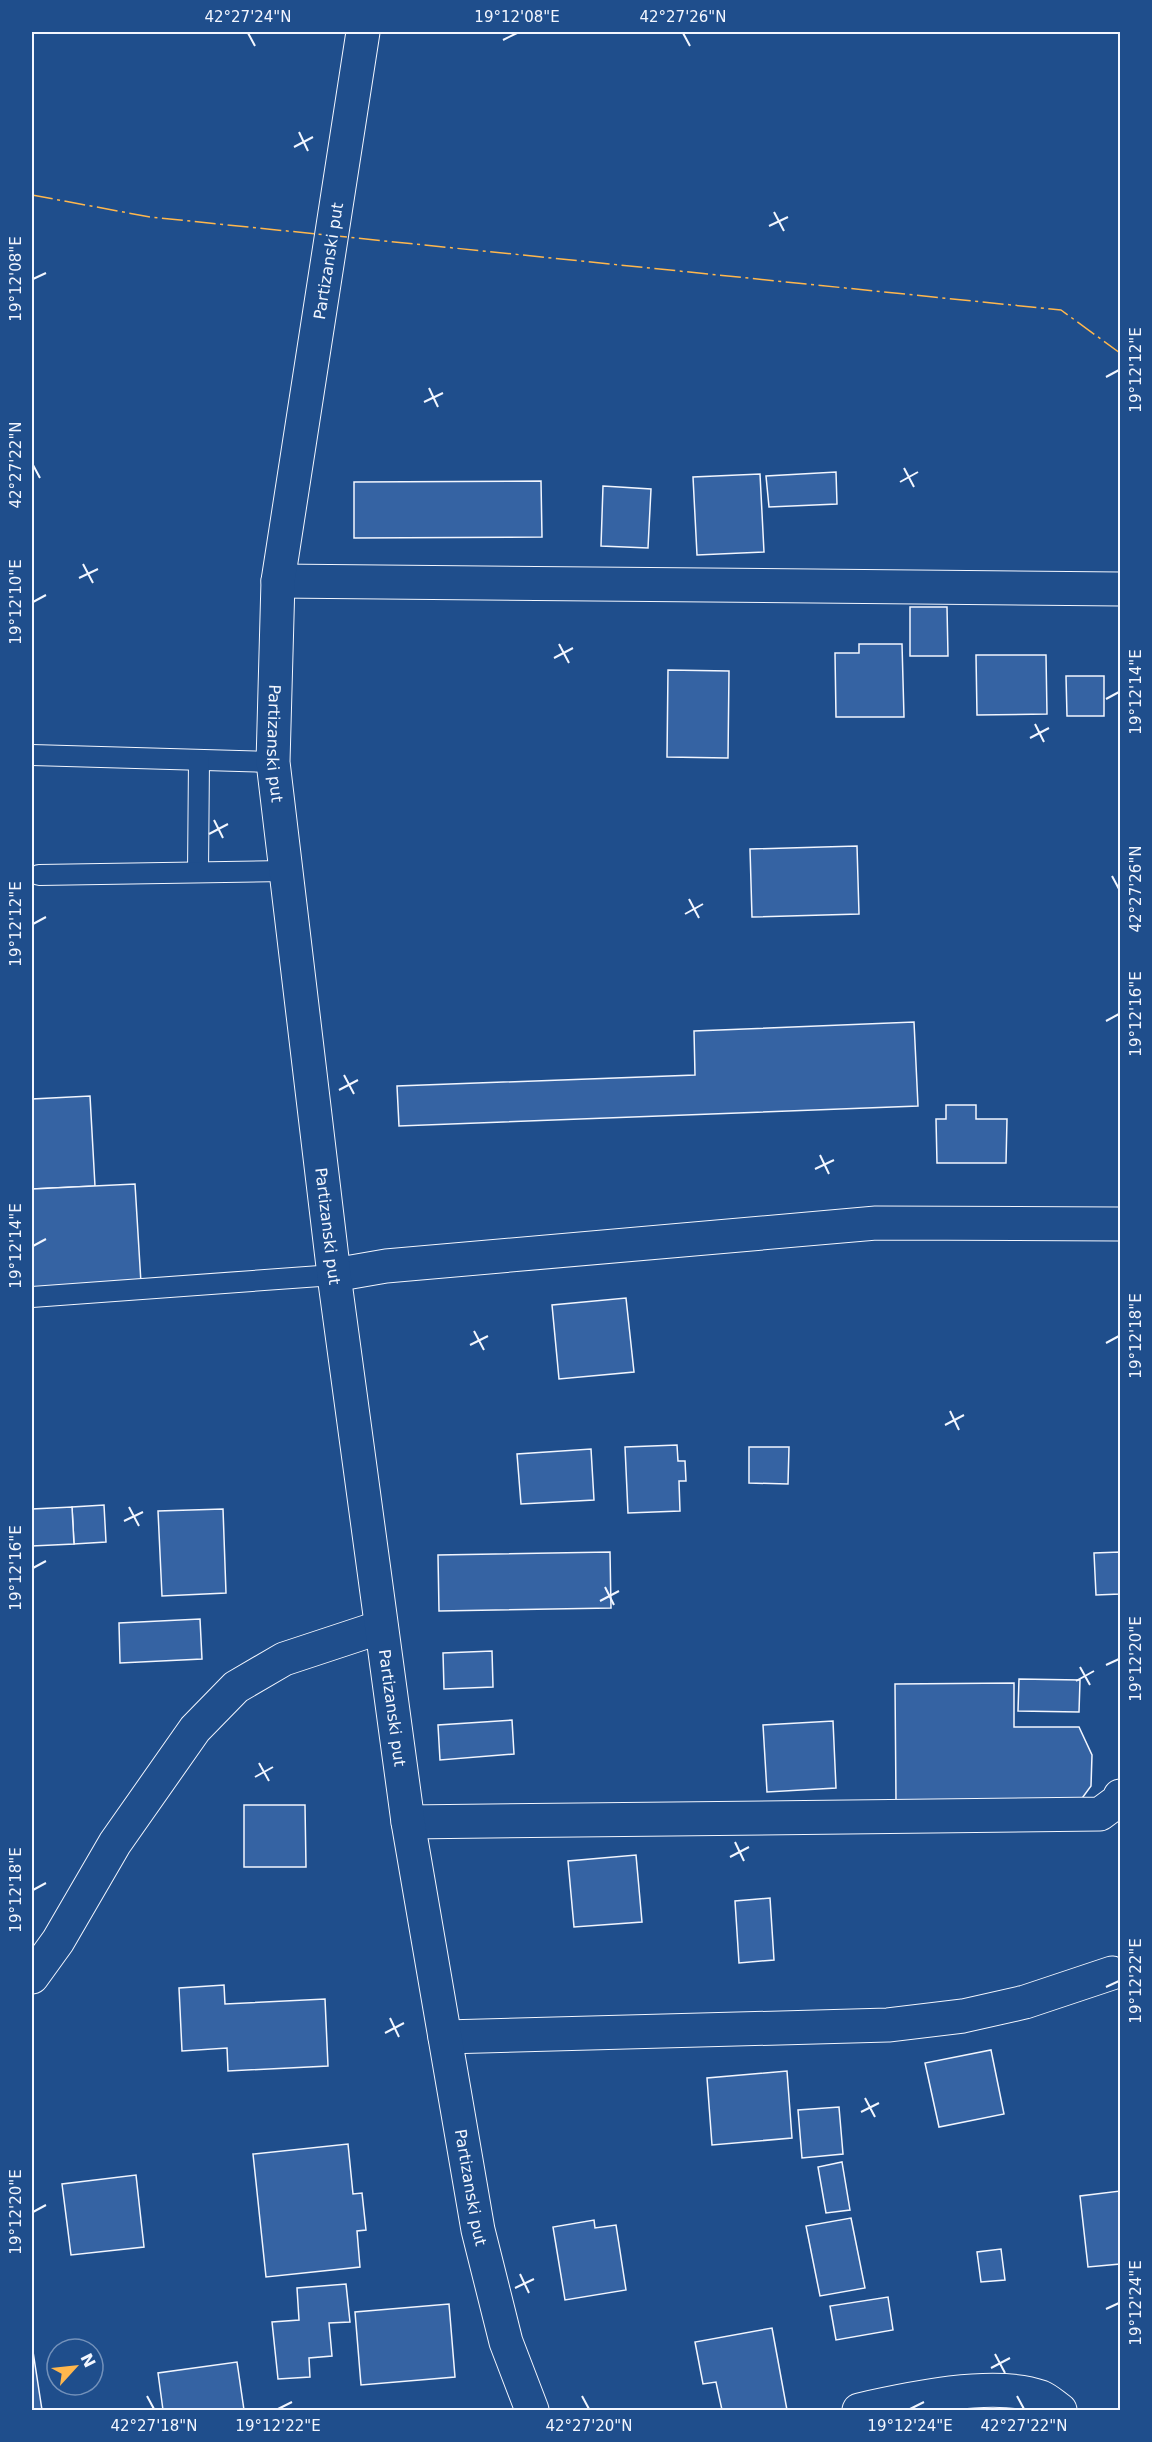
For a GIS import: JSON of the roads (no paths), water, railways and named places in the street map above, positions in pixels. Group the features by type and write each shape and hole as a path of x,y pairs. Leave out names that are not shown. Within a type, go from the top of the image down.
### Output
{"street":[{"name":"Partizanski put","path":"363,32 278,581 273,762 334,1275 408,1822 478,2230 506,2342 532,2410"},
{"path":"278,581 1120,589"},
{"path":"334,1275 386,1266 876,1223 1120,1224"},
{"path":"32,1977 58,1941 115,1843 195,1729 236,1687 284,1659 381,1627"},
{"path":"408,1822 1100,1814 1119,1800 1120,1796"},
{"path":"445,2037 888,2025 963,2016 1015,2004 1112,1973"},
{"path":"859,2410 918,2396 1006,2390 1043,2397 1060,2410"}],"lane":[{"path":"32,755 273,762"},
{"path":"198,872 199,760"},
{"path":"39,875 286,871"},
{"path":"32,1297 334,1275"}]}
